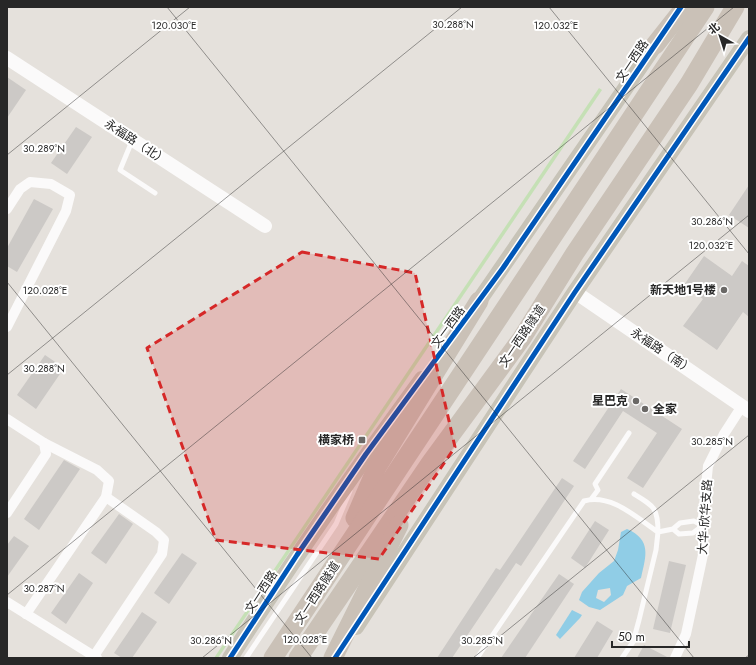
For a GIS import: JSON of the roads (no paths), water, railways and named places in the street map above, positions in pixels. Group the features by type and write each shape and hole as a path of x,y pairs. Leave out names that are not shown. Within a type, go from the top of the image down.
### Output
{"highway":[{"path":"654,45 685,7"},
{"name":"文一西路隧道","path":"273,658 318,593 336,563 704,7"},
{"name":"文一西路隧道","path":"298,658 431,462 522,338 575,253 689,84 735,7"},
{"path":"689,84 745,7"},
{"path":"336,563 377,467 479,301"},
{"path":"334,658 431,462"}],"main road":[{"name":"文一西路","path":"230,658 297,555 366,454 479,301 681,7"},
{"path":"334,658 575,292 749,38"}],"street":[{"name":"永福路（北）","path":"7,58 265,226"},
{"path":"7,209 20,189 30,182 51,184 70,195 66,211 7,327"},
{"name":"永福路（南）","path":"575,292 746,408"},
{"name":"大华·欣华支路","path":"675,658 686,634 704,550 702,526 708,466 724,434 746,408"},
{"path":"7,418 44,443 97,470 109,481 106,497 26,614"},
{"path":"7,513 46,454 44,443"},
{"path":"7,602 95,657 162,554 164,540 156,532 106,497"}],"lane":[{"path":"132,140 120,170 155,192"},
{"path":"592,498 598,490 595,484 629,433"},
{"path":"246,658 336,524 366,454"},
{"path":"622,658 633,642 656,550 658,532 658,515 654,508 645,500 634,494"},
{"path":"477,658 584,501 592,498 605,499 634,515 658,532 673,529 680,523 694,521 702,526 693,533 679,534 673,529"}],"water":[{"path":"627,529 635,533 644,544 645,556 641,578 627,586 623,595 600,610 589,607 579,600 582,592 599,573 614,561 618,550 621,532","holes":["610,588 611,595 604,602 596,598 598,590"]},
{"path":"572,610 582,615 560,639 556,635"}],"place":[{"name":"新天地1号楼","path":"724,290"},
{"name":"星巴克","path":"636,401"},
{"name":"全家","path":"645,409"},
{"name":"横家桥","path":"362,440"}]}
